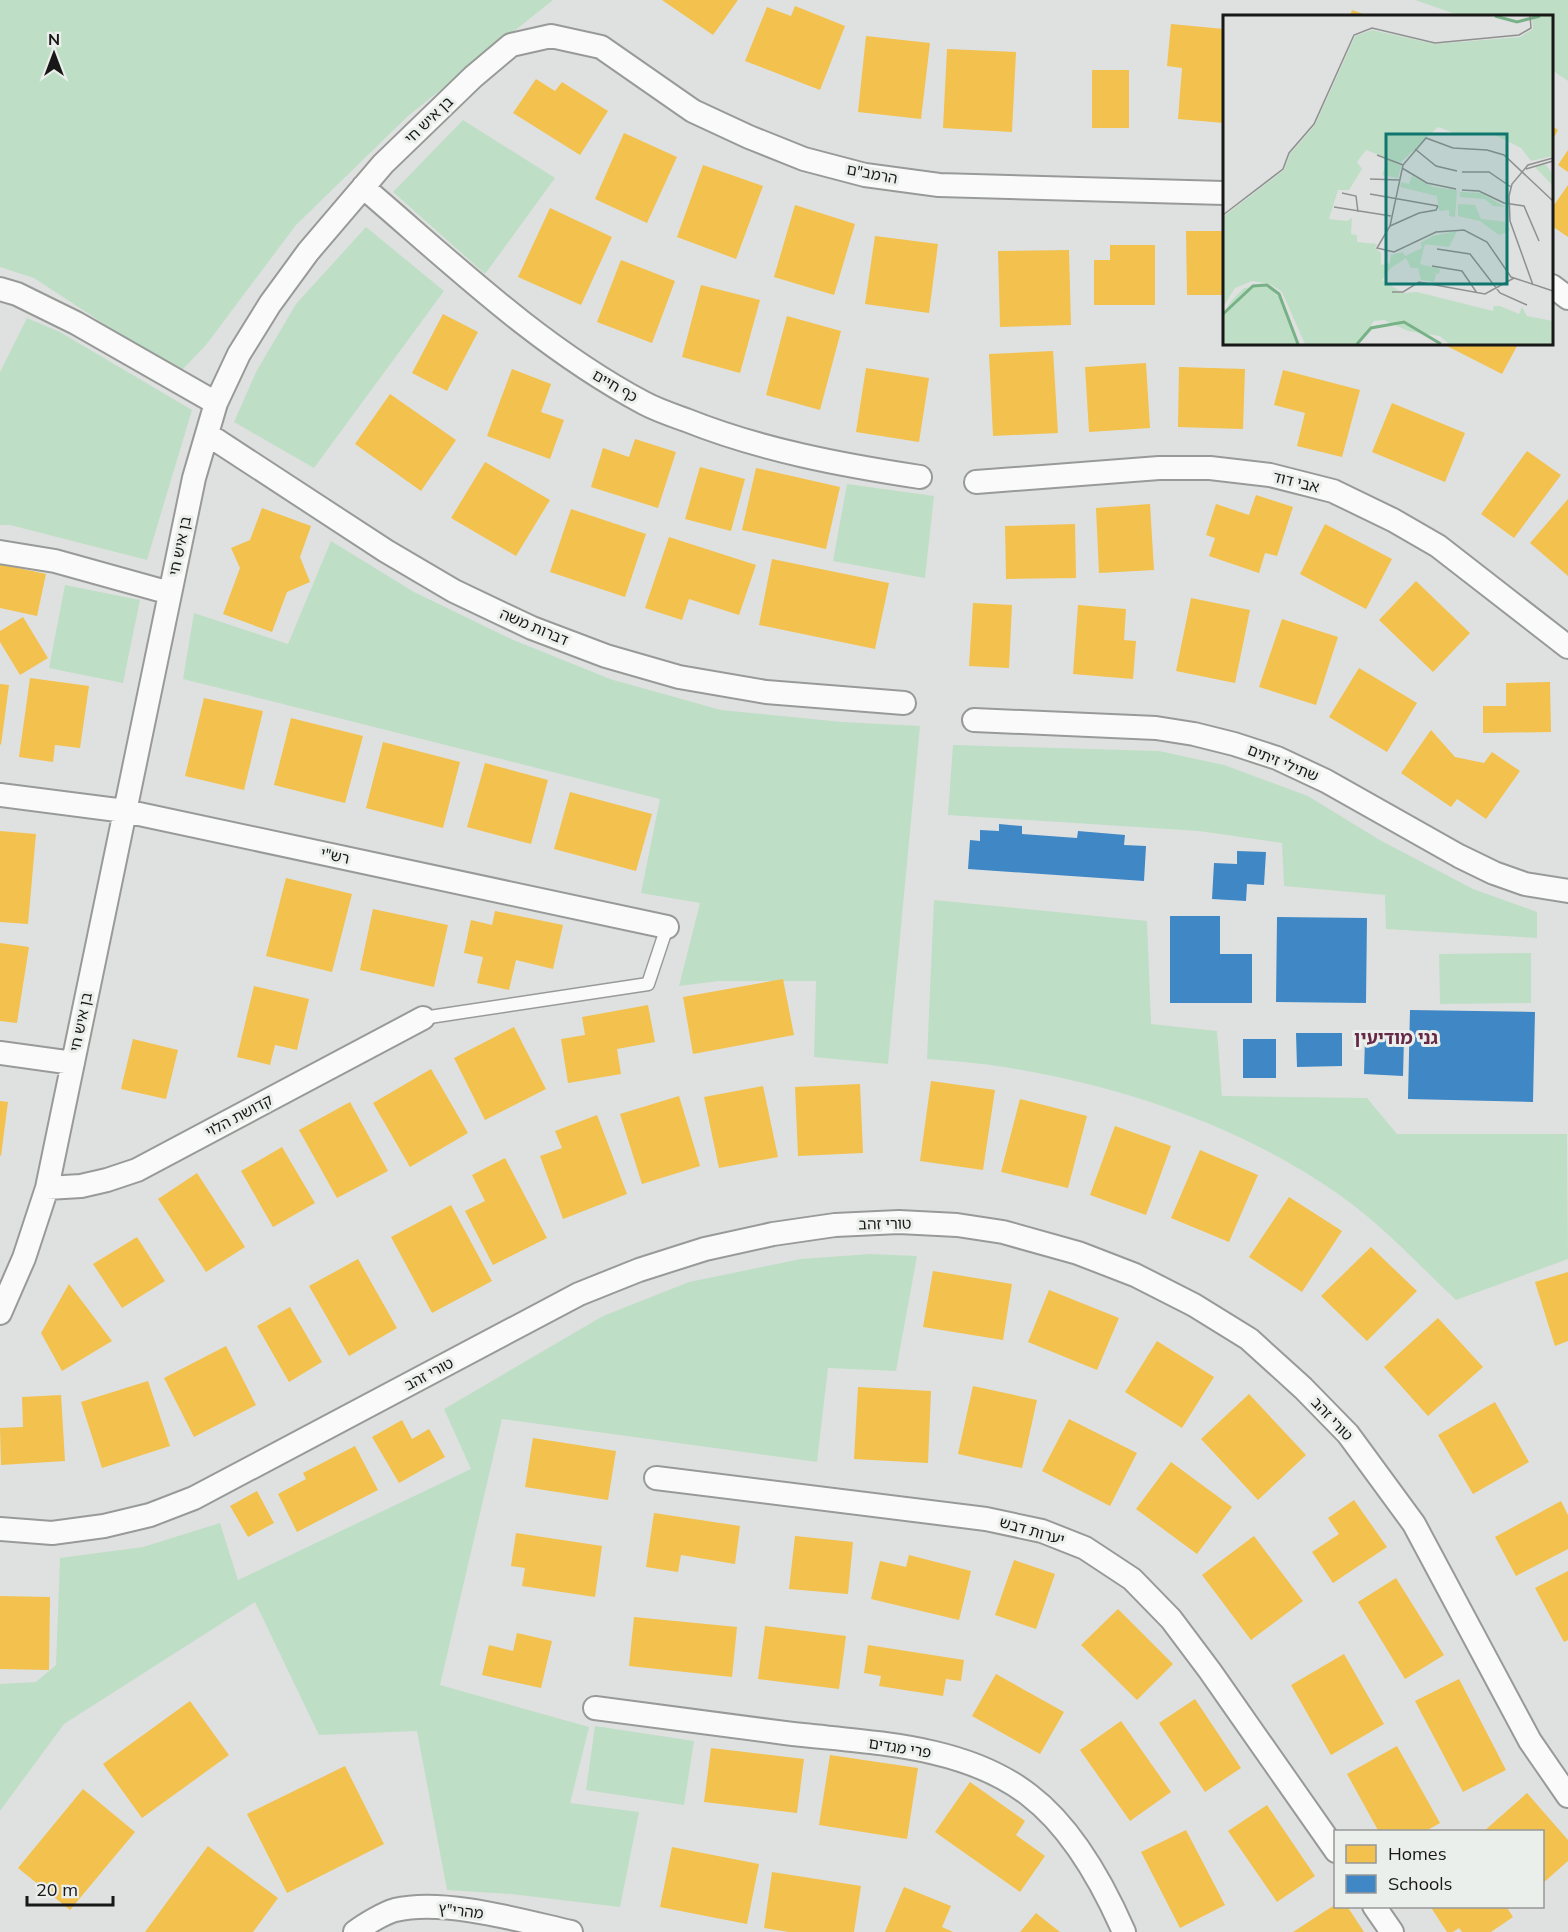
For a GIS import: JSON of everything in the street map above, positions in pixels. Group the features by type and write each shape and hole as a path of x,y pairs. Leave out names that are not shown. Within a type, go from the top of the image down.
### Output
{"street":[{"name":"בן איש חי","path":"47,1188 194,478 216,403 239,354 270,304 308,252 383,164 473,77 511,45 551,36"},
{"name":"הרמב\"ם","path":"551,36 601,47 693,111 748,137 804,159 865,175 939,185 1223,193"},
{"name":"כף חיים","path":"363,188 530,330 589,371 646,404 721,434 851,466 920,477"},
{"path":"1553,287 1568,298"},
{"path":"0,289 17,294 76,323 216,403"},
{"name":"דברות משה","path":"207,434 386,551 454,591 532,628 606,656 680,677 766,692 904,703"},
{"name":"אבי דוד","path":"976,482 1159,468 1210,468 1270,475 1333,491 1393,520 1438,546 1568,648"},
{"path":"0,552 55,561 170,593"},
{"name":"שתילי זיתים","path":"974,720 1156,728 1234,744 1277,758 1326,780 1459,856 1494,873 1525,884 1568,891"},
{"name":"רש\"י","path":"0,795 125,811 667,927"},
{"name":"קדושת הלוי","path":"47,1188 81,1186 137,1170 423,1018"},
{"path":"0,1053 73,1063"},
{"path":"0,1313 24,1258 47,1188"},
{"name":"טורי זהב","path":"0,1529 52,1533 104,1526 150,1515 183,1502 237,1476 579,1294 639,1270 705,1250 773,1234 835,1225 899,1222 957,1225 1004,1232 1078,1253 1135,1275 1194,1305 1250,1340 1303,1388 1348,1434 1414,1524 1530,1741 1568,1796"},
{"name":"יערות דבש","path":"656,1478 986,1519 1042,1531 1085,1548 1132,1579 1172,1619 1334,1850"},
{"name":"פרי מגדים","path":"596,1708 923,1750 984,1767 1029,1795 1062,1827 1094,1872 1124,1932"},
{"name":"מהרי\"ץ","path":"355,1932 393,1910 422,1907 470,1910 571,1932"},
{"path":"1375,1908 1392,1932"}],"lane":[{"path":"423,1018 648,984 667,927"}],"green space":[{"path":"0,0 553,0 408,116 296,225 206,345 179,373 34,278 0,267"},
{"path":"1415,0 1568,0 1568,81 1553,71 1553,15 1458,15"},
{"path":"463,120 555,178 485,274 393,192"},
{"path":"366,227 444,291 314,468 234,422 256,372 296,304"},
{"path":"27,318 60,332 192,410 147,560 10,525 0,525 0,372"},
{"path":"847,484 934,496 925,578 833,561"},
{"path":"331,541 414,592 511,639 610,679 721,710 842,722 920,726 888,1064 814,1057 816,981 719,981 679,986 700,903 641,893 660,799 183,679 194,613 288,644"},
{"path":"65,585 140,600 123,683 49,668"},
{"path":"953,745 1159,751 1224,765 1308,796 1378,839 1473,889 1537,912 1537,938 1386,929 1385,895 1284,886 1282,843 1199,831 948,815"},
{"path":"934,900 1147,921 1151,1024 1217,1031 1222,1096 1367,1098 1397,1134 1567,1134 1568,1259 1456,1300 1386,1233 1341,1196 1303,1171 1222,1129 1180,1112 1093,1085 1004,1067 927,1059"},
{"path":"1531,953 1531,1003 1440,1004 1439,954"},
{"path":"870,1254 917,1256 896,1371 828,1368 817,1462 502,1419 440,1685 589,1727 570,1803 639,1812 620,1907 511,1894 447,1890 417,1731 319,1735 255,1602 64,1724 0,1811 0,1684 36,1682 56,1665 60,1558 143,1547 220,1523 238,1580 471,1469 444,1409 603,1316 689,1282 801,1259"},
{"path":"595,1726 694,1741 684,1805 586,1790"}],"building: Homes":[{"path":"662,0 738,0 713,35"},
{"path":"795,6 845,26 820,90 745,61 767,7 791,16"},
{"path":"1352,10 1366,15 1350,15"},
{"path":"1171,24 1223,29 1223,123 1178,119 1182,68 1167,66"},
{"path":"866,36 930,43 921,119 858,112"},
{"path":"947,49 1016,52 1012,132 943,128"},
{"path":"1092,70 1129,70 1129,128 1092,128"},
{"path":"536,79 555,91 562,82 608,111 580,155 513,113"},
{"path":"1553,127 1558,130 1553,139"},
{"path":"624,133 677,157 647,223 595,199"},
{"path":"1568,150 1568,172 1558,165"},
{"path":"703,165 763,186 736,259 677,237"},
{"path":"1568,185 1568,237 1553,227 1553,207"},
{"path":"795,205 855,224 834,295 774,277"},
{"path":"550,208 612,237 581,305 518,277"},
{"path":"1186,231 1223,231 1223,295 1187,295"},
{"path":"875,236 938,244 929,313 865,304"},
{"path":"1110,245 1155,245 1155,305 1094,305 1094,260 1110,260"},
{"path":"1069,250 1071,325 1000,327 998,251"},
{"path":"621,260 675,281 652,343 597,322"},
{"path":"701,285 760,300 740,373 682,357"},
{"path":"443,314 478,332 447,391 412,373"},
{"path":"787,316 841,331 820,410 766,395"},
{"path":"1445,345 1517,345 1502,374"},
{"path":"1053,351 1058,433 993,436 989,354"},
{"path":"1146,363 1150,428 1089,432 1085,367"},
{"path":"1179,367 1245,369 1243,429 1178,427"},
{"path":"866,368 929,378 919,442 856,432"},
{"path":"512,369 551,384 541,412 564,420 550,459 487,436"},
{"path":"1283,370 1360,390 1342,457 1297,446 1305,413 1274,405"},
{"path":"390,394 456,440 421,491 355,444"},
{"path":"1392,403 1465,433 1445,482 1372,452"},
{"path":"635,439 676,452 658,508 591,487 603,448 629,457"},
{"path":"1527,451 1561,475 1514,538 1481,514"},
{"path":"485,462 550,500 516,556 451,518"},
{"path":"700,467 745,479 731,531 685,519"},
{"path":"756,468 840,487 826,549 742,530"},
{"path":"1256,495 1293,507 1277,556 1265,553 1259,573 1209,556 1215,538 1206,535 1216,504 1249,515"},
{"path":"1568,499 1568,576 1530,543"},
{"path":"1150,504 1154,570 1099,573 1096,508"},
{"path":"262,508 311,526 300,557 310,582 287,592 272,632 223,614 240,568 231,548 250,540"},
{"path":"571,509 646,534 625,597 550,572"},
{"path":"1075,524 1076,578 1006,579 1005,526"},
{"path":"1325,524 1392,559 1366,609 1300,574"},
{"path":"669,537 756,565 739,615 689,599 682,620 645,608"},
{"path":"772,559 889,583 875,649 759,625"},
{"path":"0,564 46,574 37,616 0,608"},
{"path":"1416,581 1470,633 1433,672 1379,620"},
{"path":"1191,598 1250,610 1235,683 1176,671"},
{"path":"973,603 1012,605 1009,668 969,666"},
{"path":"1078,605 1126,609 1124,640 1136,641 1133,679 1073,674"},
{"path":"23,617 48,658 20,675 0,642 0,631"},
{"path":"1282,619 1338,637 1316,705 1259,687"},
{"path":"1359,668 1417,703 1387,752 1329,717"},
{"path":"30,678 89,686 80,748 55,745 53,762 19,757"},
{"path":"1550,682 1551,732 1483,733 1483,706 1506,706 1506,683"},
{"path":"0,684 9,685 1,745 0,744"},
{"path":"204,698 263,711 244,790 185,776"},
{"path":"291,718 363,736 345,803 274,785"},
{"path":"1431,730 1455,757 1484,763 1492,752 1520,771 1486,819 1457,799 1451,807 1401,773"},
{"path":"383,742 460,762 443,828 366,808"},
{"path":"485,763 548,780 531,844 467,827"},
{"path":"570,792 652,814 636,871 554,849"},
{"path":"0,831 36,834 28,924 0,922"},
{"path":"286,878 352,894 332,972 266,956"},
{"path":"373,909 448,925 434,987 360,970"},
{"path":"495,911 563,925 553,969 516,960 509,990 477,983 483,957 464,953 471,920 492,925"},
{"path":"0,943 29,947 17,1023 0,1021"},
{"path":"783,979 794,1035 693,1054 683,997"},
{"path":"254,986 309,999 297,1050 275,1045 270,1065 237,1057"},
{"path":"648,1005 655,1042 617,1049 621,1074 568,1083 561,1039 585,1035 582,1017"},
{"path":"514,1027 546,1089 485,1120 454,1058"},
{"path":"133,1039 178,1050 166,1099 121,1089"},
{"path":"431,1069 468,1133 410,1167 373,1103"},
{"path":"931,1081 995,1090 983,1170 920,1161"},
{"path":"860,1084 863,1153 798,1156 795,1087"},
{"path":"763,1086 778,1157 719,1168 704,1097"},
{"path":"679,1096 700,1166 642,1184 620,1114"},
{"path":"1020,1099 1087,1116 1068,1188 1001,1172"},
{"path":"0,1101 8,1102 1,1156 0,1155"},
{"path":"350,1102 388,1171 337,1198 299,1130"},
{"path":"597,1115 627,1194 563,1219 540,1156 562,1148 555,1131"},
{"path":"1115,1126 1171,1146 1146,1215 1090,1195"},
{"path":"282,1147 315,1203 273,1227 241,1171"},
{"path":"1200,1150 1258,1175 1229,1242 1171,1218"},
{"path":"505,1158 547,1238 493,1265 465,1211 485,1201 472,1175"},
{"path":"197,1173 245,1247 206,1272 158,1199"},
{"path":"1289,1197 1342,1231 1302,1292 1249,1257"},
{"path":"451,1205 492,1281 432,1313 391,1237"},
{"path":"137,1237 165,1281 122,1308 93,1264"},
{"path":"1371,1247 1417,1291 1367,1341 1321,1296"},
{"path":"358,1259 397,1328 349,1356 309,1286"},
{"path":"933,1271 1012,1284 1003,1340 923,1327"},
{"path":"1568,1272 1568,1341 1555,1346 1535,1282"},
{"path":"69,1284 112,1341 62,1371 41,1333"},
{"path":"1049,1290 1119,1318 1097,1370 1028,1342"},
{"path":"290,1307 322,1362 289,1382 257,1326"},
{"path":"1438,1318 1483,1367 1428,1416 1384,1367"},
{"path":"1157,1341 1214,1377 1182,1428 1125,1392"},
{"path":"226,1346 256,1405 194,1437 164,1378"},
{"path":"148,1381 170,1446 102,1468 81,1402"},
{"path":"973,1386 1037,1400 1022,1468 958,1454"},
{"path":"858,1387 931,1391 928,1463 854,1459"},
{"path":"1249,1394 1306,1455 1258,1500 1201,1439"},
{"path":"61,1395 65,1461 1,1465 0,1428 23,1427 22,1397"},
{"path":"1495,1402 1529,1462 1473,1494 1438,1435"},
{"path":"1069,1419 1137,1453 1110,1506 1042,1471"},
{"path":"402,1420 412,1439 429,1429 445,1457 399,1483 372,1437"},
{"path":"533,1438 616,1451 608,1500 525,1487"},
{"path":"355,1446 378,1490 297,1532 278,1494 306,1479 303,1473"},
{"path":"1171,1462 1232,1507 1197,1554 1136,1509"},
{"path":"257,1491 274,1523 248,1537 230,1506"},
{"path":"1354,1500 1387,1547 1333,1583 1312,1552 1339,1534 1328,1518"},
{"path":"1561,1501 1568,1515 1568,1549 1516,1576 1495,1537"},
{"path":"654,1513 740,1526 735,1564 681,1555 678,1572 646,1567"},
{"path":"516,1533 602,1546 595,1597 522,1586 525,1568 511,1566"},
{"path":"795,1536 853,1542 848,1594 789,1589"},
{"path":"1254,1536 1303,1601 1251,1640 1202,1575"},
{"path":"909,1555 971,1571 959,1620 871,1599 880,1561 906,1567"},
{"path":"1014,1560 1055,1574 1036,1629 995,1615"},
{"path":"1568,1571 1568,1640 1564,1642 1535,1588"},
{"path":"1396,1578 1444,1655 1405,1679 1358,1602"},
{"path":"0,1596 50,1597 49,1670 0,1669"},
{"path":"1118,1609 1173,1664 1137,1700 1081,1645"},
{"path":"634,1617 737,1627 732,1677 629,1666"},
{"path":"765,1626 846,1636 839,1689 758,1679"},
{"path":"517,1633 552,1641 541,1688 482,1675 489,1645 513,1651"},
{"path":"868,1645 964,1660 961,1681 946,1679 943,1696 879,1686 881,1676 864,1673"},
{"path":"1344,1654 1384,1724 1331,1755 1291,1685"},
{"path":"996,1674 1064,1712 1040,1754 972,1716"},
{"path":"1459,1679 1506,1770 1463,1792 1415,1701"},
{"path":"1195,1699 1241,1768 1205,1792 1159,1723"},
{"path":"190,1701 229,1755 142,1818 103,1764"},
{"path":"1121,1721 1171,1792 1130,1821 1080,1750"},
{"path":"1397,1746 1440,1823 1428,1830 1378,1830 1347,1774"},
{"path":"711,1748 804,1759 797,1813 704,1802"},
{"path":"830,1755 918,1768 907,1839 819,1825"},
{"path":"345,1766 384,1844 287,1893 247,1814"},
{"path":"970,1782 1025,1821 1016,1835 1045,1856 1020,1892 935,1832"},
{"path":"83,1789 135,1832 70,1910 18,1868"},
{"path":"1527,1793 1568,1840 1568,1861 1544,1882 1544,1830 1485,1830"},
{"path":"1267,1805 1315,1876 1277,1902 1228,1831"},
{"path":"1186,1830 1225,1905 1180,1928 1141,1852"},
{"path":"208,1846 278,1898 253,1932 145,1932"},
{"path":"672,1847 759,1864 747,1924 660,1907"},
{"path":"772,1872 861,1886 854,1932 789,1932 764,1928"},
{"path":"904,1887 951,1906 942,1927 953,1932 885,1932"},
{"path":"1334,1905 1334,1908 1348,1908 1364,1932 1293,1932"},
{"path":"1431,1908 1507,1908 1513,1917 1491,1932 1462,1932 1459,1928 1453,1932 1447,1932"},
{"path":"1036,1913 1060,1932 1020,1932"}],"building: Schools":[{"path":"999,824 1022,826 1022,834 1077,838 1078,831 1125,835 1124,845 1146,846 1144,881 968,869 970,840 980,841 980,830 999,831"},
{"path":"1237,851 1266,852 1264,885 1247,884 1246,901 1212,899 1214,863 1237,864"},
{"path":"1170,916 1220,916 1220,954 1252,954 1252,1003 1170,1003"},
{"path":"1277,917 1367,918 1366,1003 1276,1002"},
{"path":"1410,1010 1535,1012 1533,1102 1408,1099"},
{"path":"1296,1033 1342,1033 1342,1066 1297,1067"},
{"path":"1365,1037 1404,1038 1403,1076 1364,1074"},
{"path":"1243,1039 1276,1039 1276,1078 1243,1078"}],"district":[{"name":"גני מודיעין","path":"1396,1038"}]}
